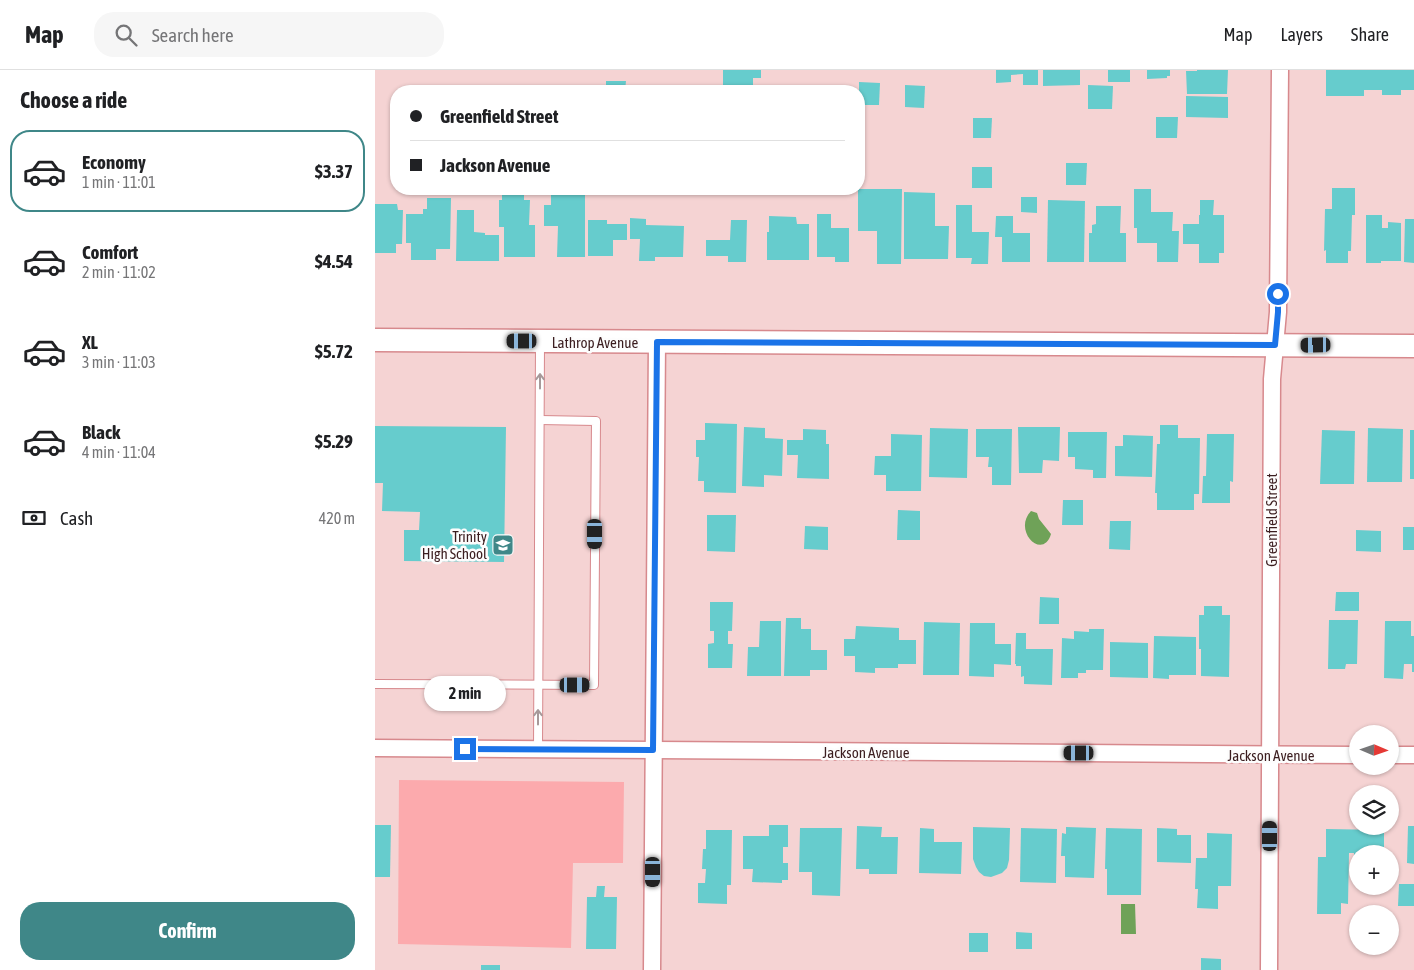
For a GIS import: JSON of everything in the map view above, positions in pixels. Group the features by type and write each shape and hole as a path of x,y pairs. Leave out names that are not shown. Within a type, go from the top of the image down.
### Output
{"street":[{"name":"Greenfield Street","path":"1269,970 1272,391 1278,312 1280,70"},
{"name":"Lathrop Avenue","path":"375,340 1414,346"},
{"path":"652,970 657,342"},
{"name":"Jackson Avenue","path":"375,748 1349,755"},
{"path":"1399,755 1414,755"}],"lane":[{"path":"538,749 540,342"},
{"path":"375,684 594,685 596,421 540,420"}],"shaded area":[{"path":"1031,511 1037,513 1039,519 1051,534 1047,542 1042,545 1036,544 1027,534 1025,527 1026,519"},
{"path":"399,780 624,782 623,863 573,863 571,948 398,944"},
{"path":"1121,904 1135,904 1136,934 1121,934"}],"building":[{"path":"723,70 761,70 761,78 753,78 753,85 723,85"},
{"path":"996,70 1038,70 1038,85 1023,85 1023,74 1011,75 1011,82 996,83"},
{"path":"1043,70 1080,70 1080,85 1043,86"},
{"path":"1108,70 1130,70 1130,82 1108,82"},
{"path":"1147,70 1170,70 1170,76 1167,76 1167,78 1147,79"},
{"path":"1228,70 1227,94 1187,94 1186,71"},
{"path":"1326,70 1414,70 1414,90 1401,90 1401,95 1382,95 1382,90 1364,90 1364,96 1326,96"},
{"path":"606,81 626,81 626,85 606,85"},
{"path":"859,82 880,83 879,105 865,105 865,85 859,85"},
{"path":"905,85 925,86 924,108 905,107"},
{"path":"1088,85 1113,86 1112,109 1088,109"},
{"path":"1186,96 1228,97 1228,118 1186,117"},
{"path":"1156,117 1178,117 1177,138 1156,138"},
{"path":"973,118 992,118 991,138 973,138"},
{"path":"1066,163 1087,163 1086,185 1066,185"},
{"path":"972,167 992,167 992,188 972,188"},
{"path":"1332,188 1355,188 1355,215 1352,215 1351,251 1348,251 1348,263 1326,263 1326,250 1324,251 1325,209 1332,209"},
{"path":"865,189 902,189 901,264 877,264 877,231 858,231 858,195 865,195"},
{"path":"1134,189 1151,189 1151,212 1173,212 1172,231 1179,231 1178,262 1157,262 1157,243 1137,243 1137,228 1134,228"},
{"path":"904,192 935,193 935,226 949,226 948,259 904,259"},
{"path":"502,195 524,195 524,200 530,200 529,225 535,225 535,257 504,257 504,227 499,227 499,200 502,200"},
{"path":"551,195 585,195 585,257 557,257 558,226 544,226 544,205 551,205"},
{"path":"1021,197 1037,197 1037,213 1021,212"},
{"path":"427,198 451,198 450,249 436,249 436,260 411,260 411,243 406,243 406,214 423,214 423,209 427,209"},
{"path":"1048,200 1085,201 1084,262 1047,262"},
{"path":"1200,200 1214,200 1213,215 1224,215 1224,253 1219,253 1219,263 1199,263 1199,244 1183,244 1183,224 1199,224"},
{"path":"375,204 397,204 398,210 403,210 402,244 396,244 396,253 375,253"},
{"path":"956,205 972,205 972,232 989,232 988,264 971,264 972,258 956,258"},
{"path":"1096,206 1121,206 1120,233 1126,233 1126,262 1089,262 1089,233 1092,233 1092,225 1096,224"},
{"path":"457,210 474,210 474,232 485,233 485,235 499,235 499,261 456,261"},
{"path":"817,214 831,214 831,228 849,228 849,262 835,262 835,257 817,257"},
{"path":"1366,215 1382,215 1382,228 1388,228 1388,222 1401,223 1401,261 1366,263"},
{"path":"769,216 796,217 797,224 809,224 809,260 767,260"},
{"path":"996,216 1013,216 1013,233 1030,233 1030,262 1002,262 1002,237 995,237"},
{"path":"630,218 646,219 646,225 684,226 683,257 655,257 655,261 639,261 640,239 630,239"},
{"path":"1405,219 1414,219 1414,263 1404,262"},
{"path":"588,220 607,220 607,224 627,224 627,240 613,240 613,256 588,256"},
{"path":"731,220 747,220 746,262 728,262 728,256 706,256 706,240 730,240"},
{"path":"705,423 737,424 736,493 704,492 704,481 698,481 699,457 696,457 696,440 705,440"},
{"path":"1160,425 1178,425 1178,438 1200,438 1199,494 1194,494 1194,510 1157,510 1157,493 1155,493 1157,444 1160,444"},
{"path":"375,426 506,427 504,562 404,561 404,530 419,530 420,512 382,511 383,483 375,483"},
{"path":"744,427 765,428 765,438 783,439 782,476 764,475 764,487 742,486"},
{"path":"1018,427 1060,427 1059,461 1043,460 1042,473 1019,473"},
{"path":"930,428 968,429 967,478 929,477"},
{"path":"1368,428 1403,429 1402,482 1367,482"},
{"path":"803,429 826,430 826,444 829,444 829,479 797,478 798,455 787,455 787,440 803,440"},
{"path":"976,429 1012,429 1011,485 992,485 992,467 988,467 989,457 976,457"},
{"path":"1322,430 1355,431 1354,484 1320,484"},
{"path":"1410,430 1414,430 1414,479 1410,479"},
{"path":"1068,432 1107,432 1106,478 1093,478 1093,470 1075,469 1075,457 1068,457"},
{"path":"891,434 922,435 921,491 886,491 886,475 874,475 875,456 891,456"},
{"path":"1207,434 1234,434 1233,482 1230,481 1230,503 1202,503 1203,476 1206,476"},
{"path":"1123,435 1153,436 1152,477 1115,476 1115,446 1123,446"},
{"path":"1063,500 1083,500 1083,525 1062,525"},
{"path":"898,510 920,511 920,540 897,540"},
{"path":"707,515 736,515 735,552 707,551"},
{"path":"1110,521 1131,521 1130,550 1109,549"},
{"path":"805,526 828,527 828,550 804,549"},
{"path":"1403,527 1414,527 1414,550 1403,550"},
{"path":"1356,530 1381,531 1381,552 1356,551"},
{"path":"1336,592 1359,592 1359,611 1335,611"},
{"path":"1040,597 1059,598 1059,624 1039,624"},
{"path":"710,602 733,602 732,631 728,631 728,644 733,644 732,668 708,668 708,644 714,643 714,631 710,631"},
{"path":"1204,606 1222,606 1222,615 1230,615 1229,677 1201,676 1199,615 1204,615"},
{"path":"786,618 801,618 801,629 811,629 811,650 827,650 827,670 810,670 810,676 784,676"},
{"path":"1329,620 1358,620 1357,664 1346,664 1345,669 1328,669"},
{"path":"760,621 781,621 781,676 747,676 748,647 759,647"},
{"path":"1385,621 1411,621 1411,636 1414,636 1414,672 1412,672 1412,664 1404,664 1403,679 1384,678"},
{"path":"924,622 960,623 959,675 923,675"},
{"path":"970,623 995,623 995,644 1011,644 1011,665 994,664 994,677 969,676"},
{"path":"856,626 899,628 899,640 916,640 916,664 898,664 898,668 875,668 875,673 855,672 855,656 844,656 844,639 855,639"},
{"path":"1089,629 1104,629 1103,670 1086,670 1086,673 1078,673 1078,678 1061,678 1062,638 1074,639 1074,631 1089,632"},
{"path":"1016,633 1026,633 1026,649 1053,649 1052,685 1024,684 1024,676 1021,677 1021,666 1016,666 1015,664"},
{"path":"1154,636 1196,637 1196,675 1169,675 1169,679 1153,678"},
{"path":"1110,642 1148,643 1148,678 1110,677"},
{"path":"375,825 391,825 390,877 375,877"},
{"path":"769,825 788,825 788,847 783,847 783,863 788,863 788,880 782,880 782,883 752,882 753,869 743,869 743,836 769,836"},
{"path":"857,826 882,827 881,837 898,837 897,874 869,874 869,869 856,869"},
{"path":"1408,826 1414,826 1414,864 1407,863"},
{"path":"973,827 1010,828 1009,860 1007,868 1002,873 991,877 984,876 979,872 973,859"},
{"path":"1066,827 1096,828 1094,878 1065,877 1065,856 1061,856 1062,833 1066,834"},
{"path":"800,828 842,828 840,896 812,895 812,872 799,872"},
{"path":"920,828 934,829 934,842 962,842 961,874 919,873"},
{"path":"1021,828 1057,829 1056,883 1020,882"},
{"path":"1106,828 1142,829 1141,895 1107,895 1107,869 1105,869"},
{"path":"1157,828 1177,829 1177,835 1191,835 1191,863 1157,862"},
{"path":"1326,829 1349,829 1349,835 1384,835 1384,845 1349,845 1348,904 1341,903 1341,914 1317,914 1318,857 1326,857"},
{"path":"706,830 732,830 731,885 727,885 727,904 698,903 698,883 705,883 706,869 702,869 703,849 706,849"},
{"path":"1207,833 1232,834 1231,886 1218,886 1218,909 1197,908 1198,889 1195,889 1196,858 1207,858"},
{"path":"1399,884 1414,884 1414,906 1398,905"},
{"path":"597,886 605,886 604,897 617,897 616,949 586,949 587,897 596,897"},
{"path":"1016,932 1032,933 1032,949 1016,949"},
{"path":"969,933 988,933 988,952 969,952"},
{"path":"1201,958 1221,959 1221,970 1201,970"},
{"path":"481,965 500,965 500,970 481,970"}],"place":[{"name":"Trinity High School","path":"503,545"}],"route":[{"path":"465,749 653,750 657,342 1275,345 1278,294"}]}
